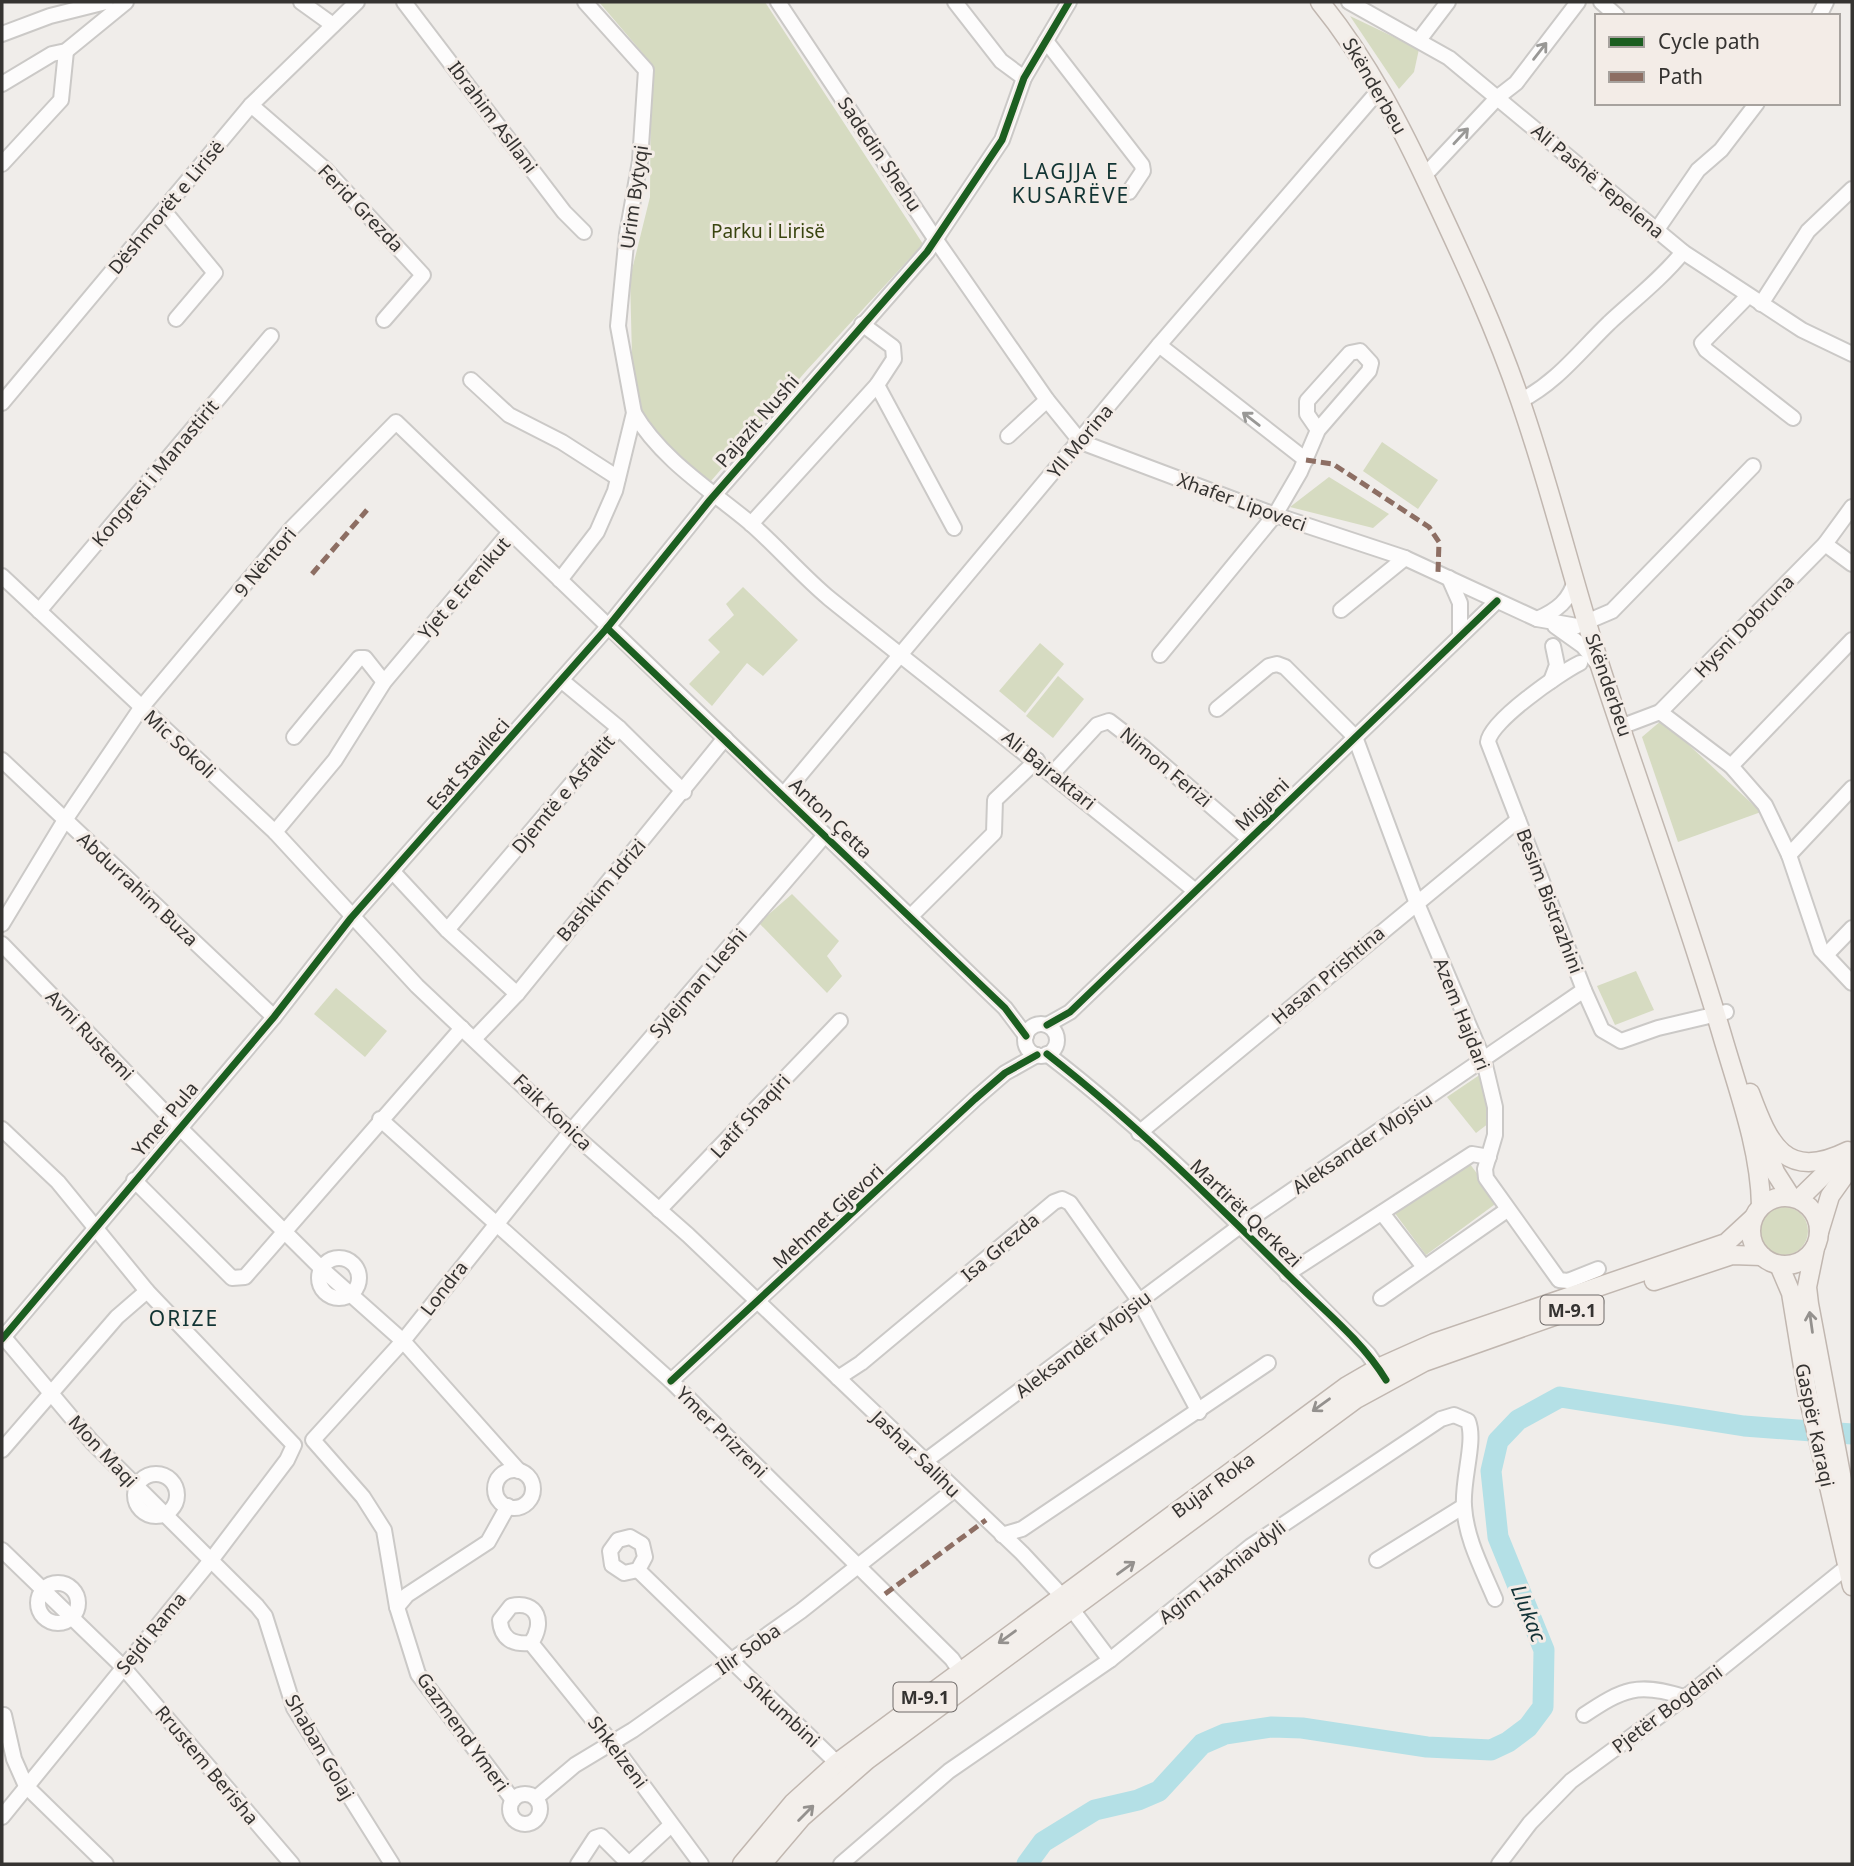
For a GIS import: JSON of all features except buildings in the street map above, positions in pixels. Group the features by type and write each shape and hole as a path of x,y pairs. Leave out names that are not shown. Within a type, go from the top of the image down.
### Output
{"main road":[{"name":"Skënderbeu","path":"1320,2 1342,30 1380,89 1424,176 1469,273 1520,401 1575,574 1750,1093 1769,1160 1795,1198"},
{"name":"Skënderbeu","path":"1591,622 1602,670 1628,725"},
{"name":"Skënderbeu","path":"1721,1013 1755,1156 1757,1212"},
{"path":"1750,1093 1766,1135 1778,1150 1805,1162 1824,1161 1851,1154"},
{"path":"1779,1265 1796,1264 1817,1240 1816,1216 1795,1198 1851,1154"},
{"name":"Gaspër Karaqi","path":"1815,1390 1807,1287 1830,1196 1851,1154"},
{"name":"M-9.1","path":"1757,1212 1775,1198 1795,1198"},
{"path":"1757,1212 1751,1239 1762,1256"},
{"name":"Bujar Roka","path":"742,1864 793,1803 837,1763 960,1671 1067,1603 1349,1404 1382,1374 1434,1343 1726,1243 1757,1212"},
{"name":"Bujar Roka","path":"1382,1374 1722,1257 1740,1254 1762,1256"},
{"name":"M-9.1","path":"1762,1256 1779,1265"},
{"name":"Gaspër Karaqi","path":"1779,1265 1791,1293 1815,1390 1852,1586"},
{"name":"Gaspër Karaqi","path":"1828,1454 1852,1528"},
{"name":"Bujar Roka","path":"762,1864 802,1817 844,1778 1067,1603"}],"street":[{"path":"2,34 50,16 106,2"},
{"path":"2,84 52,54 66,51 126,2"},
{"path":"301,2 333,24"},
{"name":"Dëshmorët e Lirisë","path":"3,397 164,211 251,105 357,2"},
{"name":"Ibrahim Asllani","path":"404,2 565,212 584,232"},
{"name":"Urim Bytyqi","path":"560,580 597,532 618,478 634,413 618,326 627,234 640,161 646,70 585,2"},
{"name":"Sadedin Shehu","path":"778,2 936,240 1047,400 1081,442"},
{"path":"955,2 1001,61 1024,78"},
{"name":"Pajazit Nushi","path":"607,628 715,495 936,240 1002,140 1024,78 1069,2"},
{"name":"Ali Pashë Tepelena","path":"1349,2 1449,58 1683,252 1802,330 1852,354"},
{"path":"1419,40 1448,2"},
{"path":"1424,176 1498,97 1516,83 1578,2"},
{"path":"1601,2 1615,14"},
{"path":"1046,41 1142,164 1143,171 1129,192"},
{"path":"2,164 61,100 66,51"},
{"name":"Yll Morina","path":"784,794 1081,442 1159,345 1380,89"},
{"name":"Ferid Grezda","path":"251,105 326,170 423,275 384,320"},
{"path":"1656,231 1698,170 1721,150 1755,105"},
{"path":"1793,418 1706,350 1702,343 1754,300 1808,230 1852,189"},
{"path":"164,211 215,273 176,319"},
{"path":"1520,401 1545,388 1683,252"},
{"path":"751,523 877,384 894,359 891,344 862,324"},
{"name":"Kongresi i Manastirit","path":"38,611 271,336"},
{"path":"1159,345 1306,460"},
{"path":"1160,655 1275,514 1306,460 1318,430 1371,369 1369,360 1360,351 1350,353 1307,401 1307,414 1318,430"},
{"path":"471,380 509,415 562,442 618,478"},
{"path":"877,384 954,528"},
{"path":"1008,436 1047,400"},
{"name":"Urim Bytyqi","path":"634,413 651,437 715,495 751,523"},
{"name":"9 Nëntori","path":"2,924 65,820 141,708 292,528 396,422 510,532"},
{"name":"Xhafer Lipoveci","path":"1081,442 1275,514 1405,558 1544,622 1577,626 1591,622"},
{"path":"1591,622 1612,611 1753,466"},
{"name":"Hysni Dobruna","path":"1628,725 1660,712 1825,544 1852,507"},
{"name":"Ali Bajraktari","path":"751,523 829,598 1037,760 1194,890"},
{"name":"Yjet e Erenikut","path":"275,832 335,761 384,682 510,532 607,628"},
{"path":"1825,544 1852,564"},
{"path":"1341,610 1405,558"},
{"path":"1575,574 1569,596 1544,622 1583,646 1602,670"},
{"name":"Mic Sokoli","path":"2,576 275,832 351,918"},
{"path":"1449,578 1460,603 1460,635"},
{"name":"Migjeni","path":"1041,1041 1194,890 1497,601"},
{"name":"Esat Stavileci","path":"351,918 394,873 607,628"},
{"name":"Anton Çetta","path":"607,628 1041,1041"},
{"path":"1731,766 1852,640"},
{"path":"1551,681 1557,665 1553,646"},
{"path":"295,737 359,658 365,658 384,682"},
{"path":"1551,681 1580,663"},
{"path":"1217,709 1269,666 1277,664 1285,667 1355,737"},
{"path":"561,680 619,728"},
{"name":"Besim Bistrazhini","path":"1551,681 1494,728 1488,737 1489,748 1602,1030 1621,1041 1657,1028 1721,1013"},
{"path":"1660,712 1731,766 1765,805 1789,855 1821,950 1852,983"},
{"name":"Nimon Ferizi","path":"1053,773 1097,725 1109,722 1135,740 1248,839"},
{"name":"Djemtë e Asfaltit","path":"447,930 619,728 684,792"},
{"name":"Azem Hajdari","path":"1355,737 1416,901 1484,1061 1495,1107 1495,1135 1485,1169 1486,1178 1559,1280 1568,1282 1598,1269"},
{"name":"Bashkim Idrizi","path":"474,1039 517,994 684,792 725,738"},
{"name":"Abdurrahim Buza","path":"2,760 274,1017"},
{"path":"910,918 994,833 995,800 1037,760"},
{"path":"1789,855 1852,788"},
{"name":"Hasan Prishtina","path":"1139,1133 1416,901 1518,820"},
{"name":"Sylejman Lleshi","path":"571,1130 825,835"},
{"path":"394,873 447,930 517,994"},
{"name":"Ymer Pula","path":"2,1337 96,1230 178,1126 274,1017 351,918"},
{"name":"Faik Konica","path":"351,918 462,1028 758,1302"},
{"path":"1826,955 1852,928"},
{"name":"Avni Rustemi","path":"2,944 178,1126 321,1268 402,1341 520,1471"},
{"name":"Aleksander Mojsiu","path":"1240,1226 1584,990"},
{"name":"Latif Shaqiri","path":"659,1210 840,1021"},
{"name":"Ymer Pula","path":"134,1180 232,1278 245,1277 462,1028"},
{"name":"Martirët Qerkezi","path":"1041,1041 1075,1076 1240,1226 1382,1374"},
{"name":"Mehmet Gjevori","path":"671,1381 1041,1041"},
{"name":"Ymer Prizreni","path":"380,1119 497,1220 671,1381 952,1659 960,1671"},
{"path":"2,1129 58,1181 147,1292 117,1317 2,1450"},
{"name":"Londra","path":"313,1440 402,1341 571,1130"},
{"path":"1287,1274 1472,1154 1489,1157"},
{"name":"Isa Grezda","path":"838,1378 861,1363 1054,1202 1062,1199 1070,1203 1140,1302"},
{"path":"1381,1298 1507,1210"},
{"path":"1382,1213 1424,1267"},
{"name":"Aleksandër Mojsiu","path":"924,1462 1240,1226"},
{"path":"321,1268 338,1258 351,1261 359,1278 350,1295"},
{"name":"Sejdi Rama","path":"2,1817 212,1559 287,1460 294,1445 147,1292"},
{"name":"Jashar Salihu","path":"758,1302 1002,1535 1067,1603"},
{"path":"1140,1302 1199,1412"},
{"name":"Mon Maqi","path":"2,1337 51,1395 136,1486 212,1559"},
{"path":"1002,1535 1016,1533 1268,1363"},
{"name":"Agim Haxhiavdyli","path":"841,1864 949,1771 1110,1660 1251,1546 1441,1419 1454,1415 1468,1421 1473,1434 1466,1462 1464,1506 1470,1542 1495,1598"},
{"path":"325,1454 331,1420"},
{"name":"Gazmend Ymeri","path":"313,1440 363,1497 384,1530 397,1607 418,1674 513,1800"},
{"path":"520,1471 530,1480 532,1494 525,1504 508,1506 499,1500 496,1484 506,1472 520,1471"},
{"path":"136,1486 152,1474 171,1480 177,1499 164,1515"},
{"name":"Ilir Soba","path":"536,1798 575,1765 731,1661 954,1490"},
{"path":"397,1607 407,1595 488,1542 508,1506"},
{"path":"1377,1560 1464,1506"},
{"name":"Rrustem Berisha","path":"2,1550 123,1667 292,1864"},
{"name":"Shaban Golaj","path":"212,1559 265,1616 294,1709 392,1864"},
{"name":"Pjetër Bogdani","path":"1499,1864 1530,1823 1570,1781 1684,1697 1848,1566"},
{"name":"Shkumbini","path":"638,1570 837,1763"},
{"path":"1067,1603 1110,1660"},
{"name":"Shkelzeni","path":"531,1643 611,1742 701,1864"},
{"path":"1584,1715 1622,1691 1667,1692 1684,1697"},
{"path":"4,1715 14,1759 26,1786 106,1864"},
{"path":"525,1794 536,1798 540,1812 535,1820 527,1824 518,1822 512,1816 510,1807 513,1800 525,1794"},
{"path":"578,1864 594,1838 601,1836 629,1864 671,1825"}],"green space":[{"name":"Parku i Lirisë","path":"599,2 765,2 923,244 807,370 711,481 664,449 633,395 630,278 650,197 651,63"},
{"path":"1350,16 1419,49 1414,72 1399,89"},
{"path":"1382,442 1438,480 1418,509 1363,471"},
{"path":"1329,477 1389,514 1373,528 1290,507"},
{"path":"743,587 798,640 763,676 747,663 712,706 689,684 720,652 708,640 734,615 726,604"},
{"path":"1040,643 1064,664 1025,713 999,691"},
{"path":"1058,676 1084,699 1053,738 1026,716"},
{"path":"1662,720 1761,812 1678,842 1642,737"},
{"path":"792,894 839,941 827,956 842,976 827,993 759,923"},
{"path":"1636,971 1654,1010 1615,1025 1597,986"},
{"path":"336,988 387,1031 365,1057 314,1014"},
{"path":"1481,1074 1489,1098 1489,1123 1476,1133 1447,1097"},
{"path":"1467,1160 1498,1202 1426,1255 1394,1212"},
{"path":"1784,1207 1793,1208 1801,1214 1807,1222 1807,1240 1801,1248 1793,1254 1784,1255 1775,1254 1767,1248 1761,1240 1760,1231 1761,1222 1767,1214 1775,1208"}],"waterway":[{"name":"Llukac","path":"1027,1864 1043,1842 1095,1810 1138,1800 1159,1791 1202,1744 1225,1734 1272,1727 1302,1728 1427,1747 1491,1750 1508,1742 1528,1727 1543,1707 1544,1650 1498,1537 1491,1471 1498,1441 1518,1420 1560,1397 1744,1426 1852,1434"}],"marked path":[{"path":"1306,460 1333,464 1429,527 1439,542 1438,572"},
{"path":"312,574 367,510"},
{"path":"885,1594 986,1520"}],"cycle path":[{"path":"2,1339 274,1017 351,918 607,628 710,500 927,252 1002,140 1024,78 1069,2"},
{"path":"1047,1025 1070,1012 1497,601"},
{"path":"607,628 1005,1008 1026,1036"},
{"path":"1047,1054 1141,1133 1201,1189 1353,1338 1386,1380"},
{"path":"671,1381 975,1099 1005,1073 1037,1055"}],"district":[{"name":"LAGJJA E KUSARËVE","path":"1071,183"},
{"name":"ORIZE","path":"184,1318"}]}
